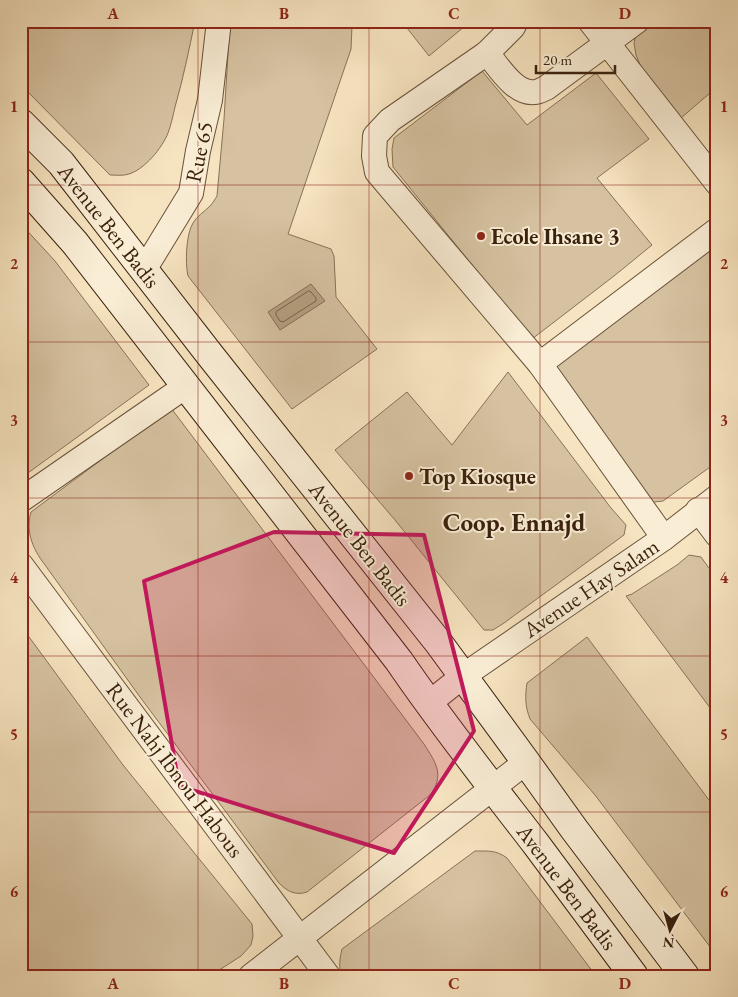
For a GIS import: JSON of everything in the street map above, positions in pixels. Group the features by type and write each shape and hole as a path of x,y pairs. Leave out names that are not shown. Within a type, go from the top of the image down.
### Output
{"main road":[{"name":"Avenue Ben Badis","path":"21,123 61,163 438,642 574,829 685,976"},
{"name":"Avenue Ben Badis","path":"21,182 75,243 399,661 428,704 536,844 634,976"}],"street":[{"name":"Rue 65","path":"144,270 190,193 210,100 219,21"},
{"path":"516,21 487,52 390,120 375,136 374,156 377,172 540,364 664,538"},
{"path":"590,21 717,183"},
{"path":"487,52 512,84 522,90 534,92 546,88 637,21"},
{"path":"540,364 717,230"},
{"path":"21,500 186,386"},
{"path":"708,503 717,536"},
{"name":"Avenue Hay Salam","path":"428,704 464,676 664,538 708,503"},
{"name":"Rue Nahj Ibnou Habous","path":"21,565 328,976"},
{"path":"251,976 526,762"}],"highlighted area":[{"path":"274,532 424,535 474,731 394,853 179,786 144,581"}],"shaded area":[{"path":"21,21 195,21 169,130 162,145 147,163 129,174 110,175 21,85"},
{"path":"230,21 471,21 429,56 407,28 352,26 351,49 288,234 331,249 334,256 336,297 377,349 292,409 188,276 187,270 186,256 189,234 193,223 217,196"},
{"path":"653,21 717,21 717,87 681,118 641,67 636,55 634,43 636,35"},
{"path":"482,71 527,125 596,73 649,139 597,178 652,245 532,339 393,167 392,149 394,138"},
{"path":"21,224 55,261 149,385 21,478"},
{"path":"717,246 717,462 663,501 654,502 647,500 555,366 713,247"},
{"path":"508,372 626,525 624,535 504,623 493,630 484,630 395,520 335,450 407,392 452,445"},
{"path":"171,408 424,744 437,769 437,781 430,795 307,892 292,892 279,883 140,697 40,558 30,536 31,512"},
{"path":"689,555 701,557 717,579 717,717 626,596 677,565"},
{"path":"21,626 123,765 252,924 253,936 251,945 241,956 210,976 21,976"},
{"path":"587,637 709,800 717,797 717,956 595,795 530,719 526,701 527,683"},
{"path":"475,851 496,852 507,858 596,976 342,976 340,959 342,949"}],"water":[{"path":"311,284 325,301 280,330 268,312"}],"place":[{"name":"Ecole Ihsane 3","path":"481,236"},
{"name":"Top Kiosque","path":"409,476"}],"district":[{"name":"Coop. Ennajd","path":"514,522"}]}
